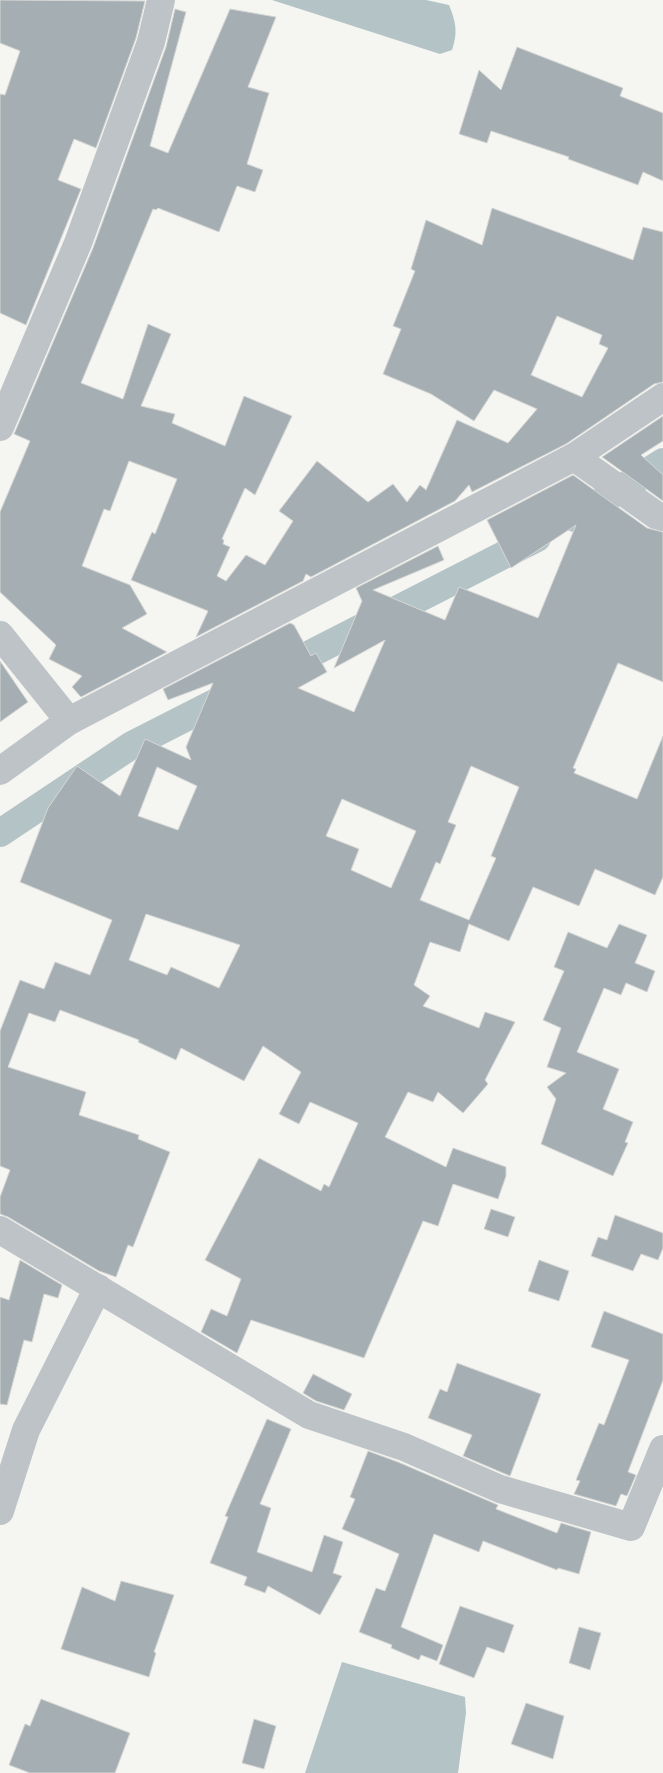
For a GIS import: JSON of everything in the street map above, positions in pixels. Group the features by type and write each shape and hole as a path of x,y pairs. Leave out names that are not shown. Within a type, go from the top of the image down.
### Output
{"street":[{"path":"0,428 78,243 150,42 161,0"},
{"path":"0,771 69,721 574,457 663,397"},
{"path":"574,457 656,515 663,517"},
{"path":"0,635 69,721"},
{"path":"0,1230 309,1415 404,1447 500,1489 631,1527 663,1450"},
{"path":"0,1511 26,1430 98,1288"}],"shaded area":[{"path":"272,0 426,0 449,5 455,27 454,44 452,50 440,54"},
{"path":"342,1662 465,1697 466,1713 458,1773 305,1773"}],"building":[{"path":"0,0 145,1 136,38 96,148 74,139 58,180 81,189 26,325 0,313 0,94 5,95 20,51 0,43"},
{"path":"175,9 186,12 150,146 168,153 230,9 276,17 248,87 269,93 247,164 263,170 255,192 237,186 219,232 158,208 156,210 153,209 81,383 123,399 148,324 171,334 141,406 175,414 172,423 225,446 244,396 292,416 255,495 245,488 222,539 224,540 223,544 230,547 217,576 226,581 246,555 265,565 293,521 279,511 317,461 368,502 393,484 407,502 420,485 426,490 457,420 508,443 537,409 494,390 474,421 431,394 383,374 401,329 393,326 415,271 411,269 426,220 482,245 492,208 633,260 643,227 663,232 663,382 654,384 566,444 472,492 469,485 455,501 311,577 306,574 303,581 196,637 208,611 131,580 152,532 155,534 177,479 129,461 110,511 104,509 82,566 130,585 147,614 122,628 167,652 81,697 72,687 82,676 49,659 56,645 0,592 0,512 30,441 14,434 93,248 166,47","holes":["557,316 602,335 599,344 608,348 582,397 531,375"]},
{"path":"517,47 623,88 620,96 663,113 663,181 643,172 638,185 568,159 569,157 491,131 487,143 459,134 479,70 501,90"},
{"path":"663,416 663,441 641,455 663,475 663,501 602,457"},
{"path":"573,475 647,528 663,532 663,682 618,663 573,768 576,769 574,773 637,799 663,736 663,877 655,895 595,869 579,906 533,887 509,941 469,924 460,952 430,942 414,985 430,996 423,1006 479,1028 485,1012 515,1022 485,1080 488,1084 463,1113 438,1092 433,1102 408,1092 385,1137 446,1167 453,1148 506,1167 506,1176 498,1199 453,1184 438,1226 423,1221 364,1358 251,1320 237,1353 201,1332 211,1309 227,1316 241,1279 205,1260 259,1158 321,1191 324,1184 329,1187 358,1123 310,1102 299,1124 279,1114 301,1072 263,1046 244,1081 181,1048 176,1060 138,1042 139,1040 60,1010 55,1022 29,1013 8,1067 86,1092 79,1115 139,1135 138,1139 170,1152 133,1247 128,1245 116,1277 99,1271 0,1214 0,1197 10,1170 0,1166 0,1031 20,980 44,989 55,962 90,975 112,920 20,882 48,808 77,766 120,796 145,739 191,760 186,747 213,683 168,700 163,689 290,623 294,625 311,656 316,653 327,672 298,688 354,712 385,640 334,668 362,601 356,588 438,546 444,560 373,590 445,620 459,587 538,618 576,525 511,568 487,520","holes":["471,766 519,787 491,856 496,858 469,920 420,900 436,862 440,864 456,825 448,822","157,767 197,786 178,830 138,816","342,799 416,831 391,888 351,870 359,849 326,836","146,914 240,945 219,988 171,967 167,975 129,960"]},
{"path":"0,661 28,702 0,722"},
{"path":"619,924 647,935 635,963 655,971 647,992 626,983 621,995 604,988 577,1052 619,1069 603,1109 633,1122 625,1142 628,1143 613,1176 541,1144 556,1099 547,1087 566,1073 547,1067 561,1028 543,1020 564,971 554,967 568,932 607,948"},
{"path":"491,1209 515,1217 508,1237 484,1229"},
{"path":"615,1215 663,1233 663,1248 658,1260 641,1254 633,1271 591,1256 598,1237 607,1240"},
{"path":"20,1260 62,1285 58,1298 44,1294 32,1342 24,1340 7,1405 0,1404 0,1297 9,1300"},
{"path":"539,1260 569,1271 559,1301 528,1291"},
{"path":"604,1311 663,1334 663,1380 628,1472 636,1475 627,1496 621,1494 616,1506 574,1494 580,1481 576,1480 599,1423 604,1425 629,1360 591,1347"},
{"path":"457,1363 541,1394 510,1476 463,1456 472,1435 428,1418 440,1389 447,1392"},
{"path":"313,1374 352,1394 344,1410 316,1401 303,1393"},
{"path":"267,1419 291,1429 260,1504 271,1508 257,1552 312,1572 324,1535 343,1542 333,1573 342,1576 320,1615 268,1586 265,1593 244,1585 247,1577 210,1563 228,1517 225,1516"},
{"path":"368,1451 498,1505 496,1509 557,1533 561,1523 591,1532 579,1574 558,1568 557,1570 483,1541 479,1552 434,1534 401,1627 443,1645 437,1661 421,1655 419,1660 391,1648 392,1645 359,1632 376,1588 385,1591 399,1554 342,1529 355,1499 350,1497"},
{"path":"121,1581 174,1595 154,1652 156,1653 149,1677 61,1649 82,1587 115,1601"},
{"path":"460,1606 514,1625 504,1653 487,1647 474,1678 439,1664"},
{"path":"579,1627 601,1633 590,1670 569,1663"},
{"path":"41,1699 130,1733 115,1773 30,1773 9,1765 25,1724 30,1726"},
{"path":"526,1703 564,1716 553,1759 511,1744"},
{"path":"254,1719 276,1726 264,1769 242,1763"}],"waterway":[{"path":"575,518 663,462"},
{"path":"277,671 537,538"},
{"path":"0,833 132,745 236,692"}]}
